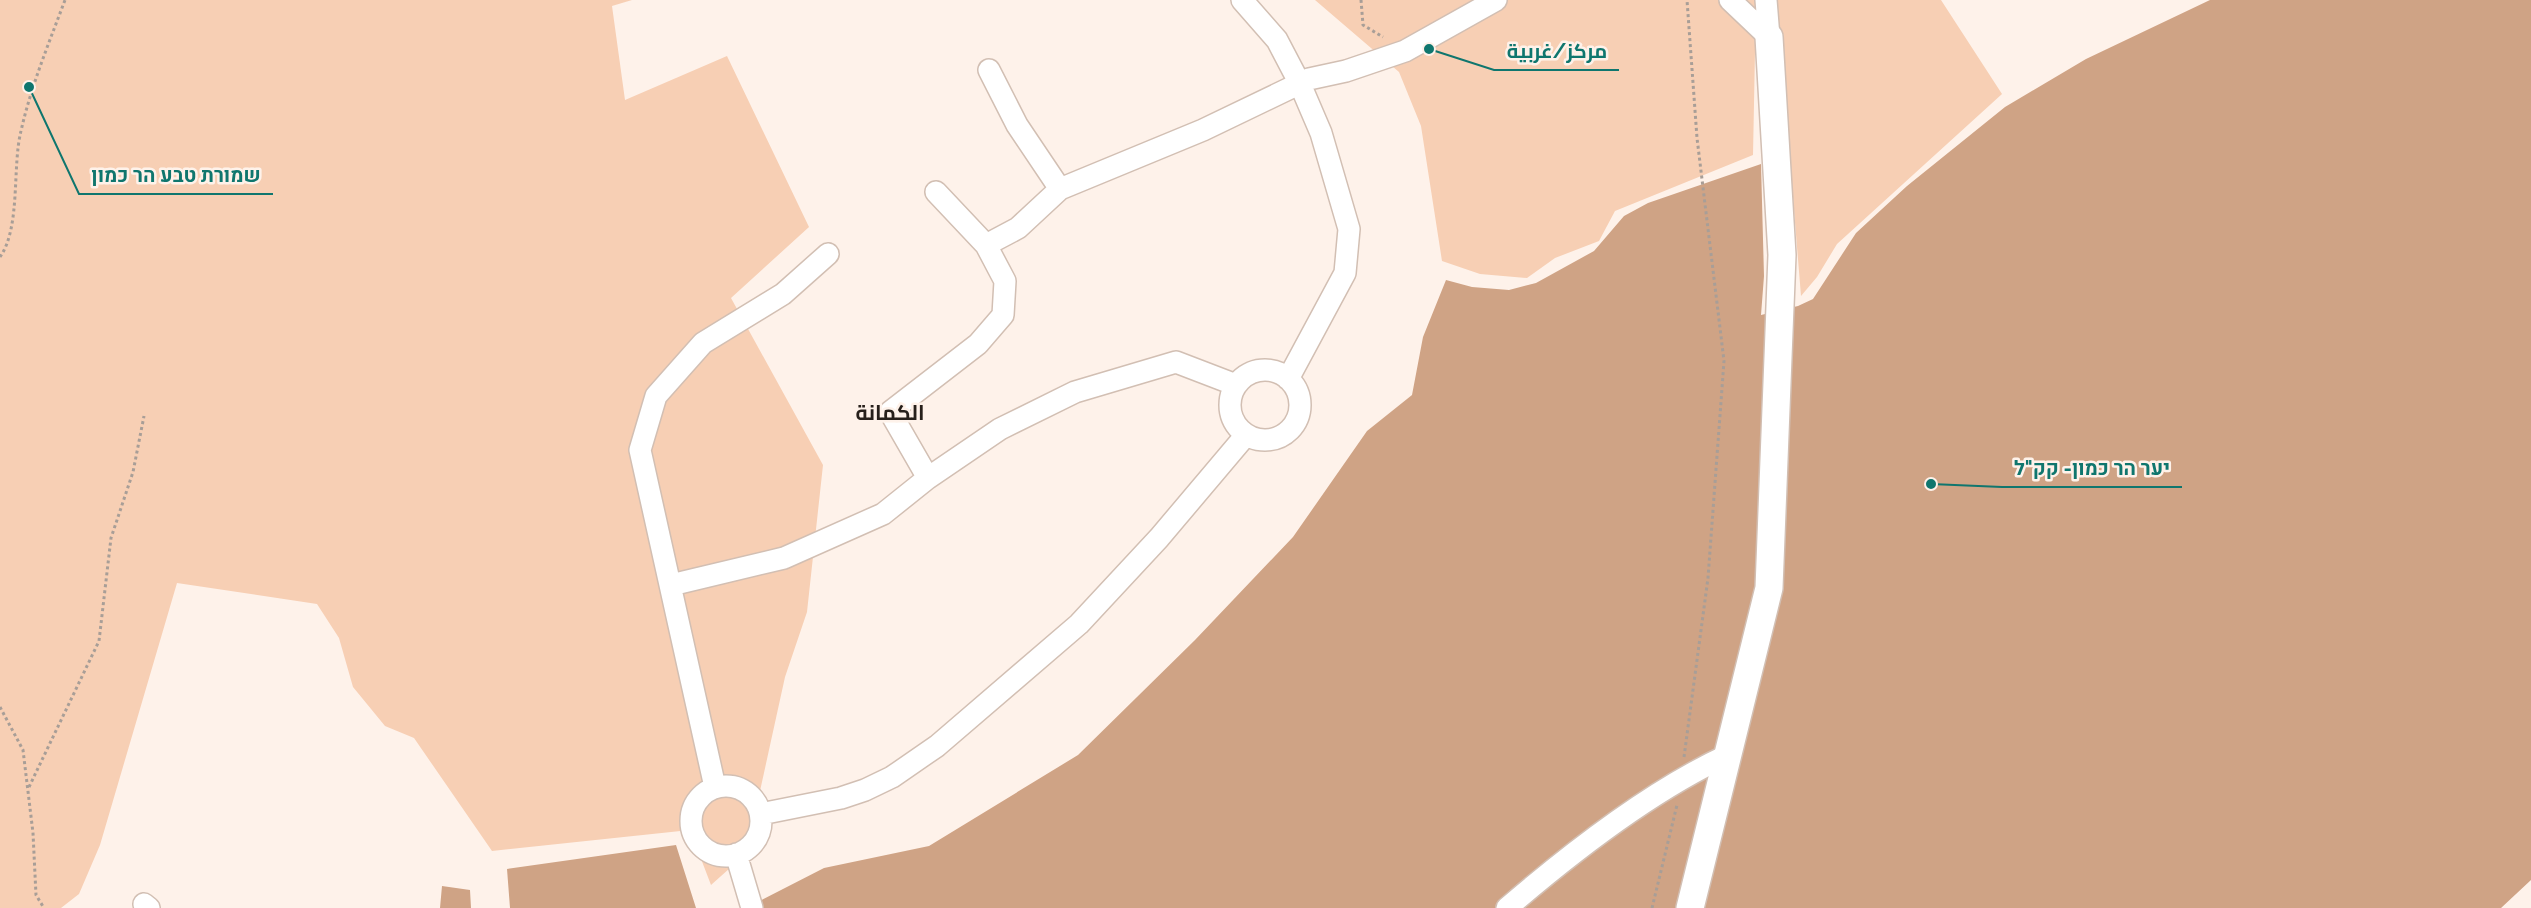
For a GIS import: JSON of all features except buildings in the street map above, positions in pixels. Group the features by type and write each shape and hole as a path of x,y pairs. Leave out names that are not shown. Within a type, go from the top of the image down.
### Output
{"main road":[{"path":"1690,908 1769,588 1782,255 1769,37"}],"street":[{"path":"1242,0 1277,40 1300,84 1321,134 1349,229 1345,273 1288,379"},
{"path":"986,245 1018,228 1060,189 1203,130 1300,84 1405,51 1496,0"},
{"path":"1730,0 1769,37"},
{"path":"1766,0 1769,37"},
{"path":"990,70 1017,125 1060,189"},
{"path":"928,478 890,412 978,344 1003,315 1005,281 986,245 936,192"},
{"path":"716,787 640,450 656,396 703,343 783,294 828,254"},
{"path":"671,585 784,558 883,514 928,478 1000,429 1076,392 1176,362 1236,385"},
{"path":"1267,370 1288,379 1300,399 1296,422 1290,431 1269,440 1258,440 1246,435 1233,418 1230,407 1236,385 1244,377 1267,370"},
{"path":"761,814 841,798 865,790 892,777 937,746 1079,624 1159,537 1246,435"},
{"path":"1507,908 1545,876 1684,775 1728,755"},
{"path":"716,787 739,788 749,794 761,814 757,837 750,846 736,854 719,855 708,851 693,834 692,812 697,801 716,787"},
{"path":"736,854 752,908"}],"path":[{"path":"0,257 6,248 15,200 20,132 64,0"},
{"path":"1361,0 1363,25 1405,51"},
{"path":"1652,908 1684,775 1684,757 1708,578 1724,361 1697,138 1686,0"},
{"path":"29,787 99,641 111,538 133,472 144,416"},
{"path":"0,707 23,750 29,787 36,895 44,908"}],"shaded area":[{"path":"0,0 632,0 612,6 625,100 727,56 809,227 731,298 823,465 807,612 785,677 760,791 739,860 711,885 690,830 492,851 414,738 385,726 353,687 339,638 317,604 177,583 100,845 79,894 61,908 0,908"},
{"path":"1315,0 1756,0 1753,155 1615,211 1599,241 1555,258 1527,278 1480,274 1442,261 1421,126 1399,72"},
{"path":"1777,0 1941,0 2002,94 1837,244 1817,277 1801,296"},
{"path":"2210,0 2531,0 2531,880 2501,908 746,908 824,868 929,846 1078,755 1195,640 1293,537 1367,431 1412,395 1423,337 1446,280 1472,287 1509,290 1536,283 1594,251 1624,216 1648,203 1761,164 1764,276 1761,315 1798,306 1813,299 1856,233 1907,186 2005,107 2086,59"},
{"path":"676,845 696,908 510,908 507,869"},
{"path":"442,886 470,890 471,908 440,908"}],"place":[{"name":"مركز/غربية","path":"1429,49"},
{"name":"שמורת טבע הר כמון","path":"29,87"},
{"name":"יער הר כמון- קק\"ל","path":"1931,484"}],"district":[{"name":"الكمانة","path":"890,412"}]}
